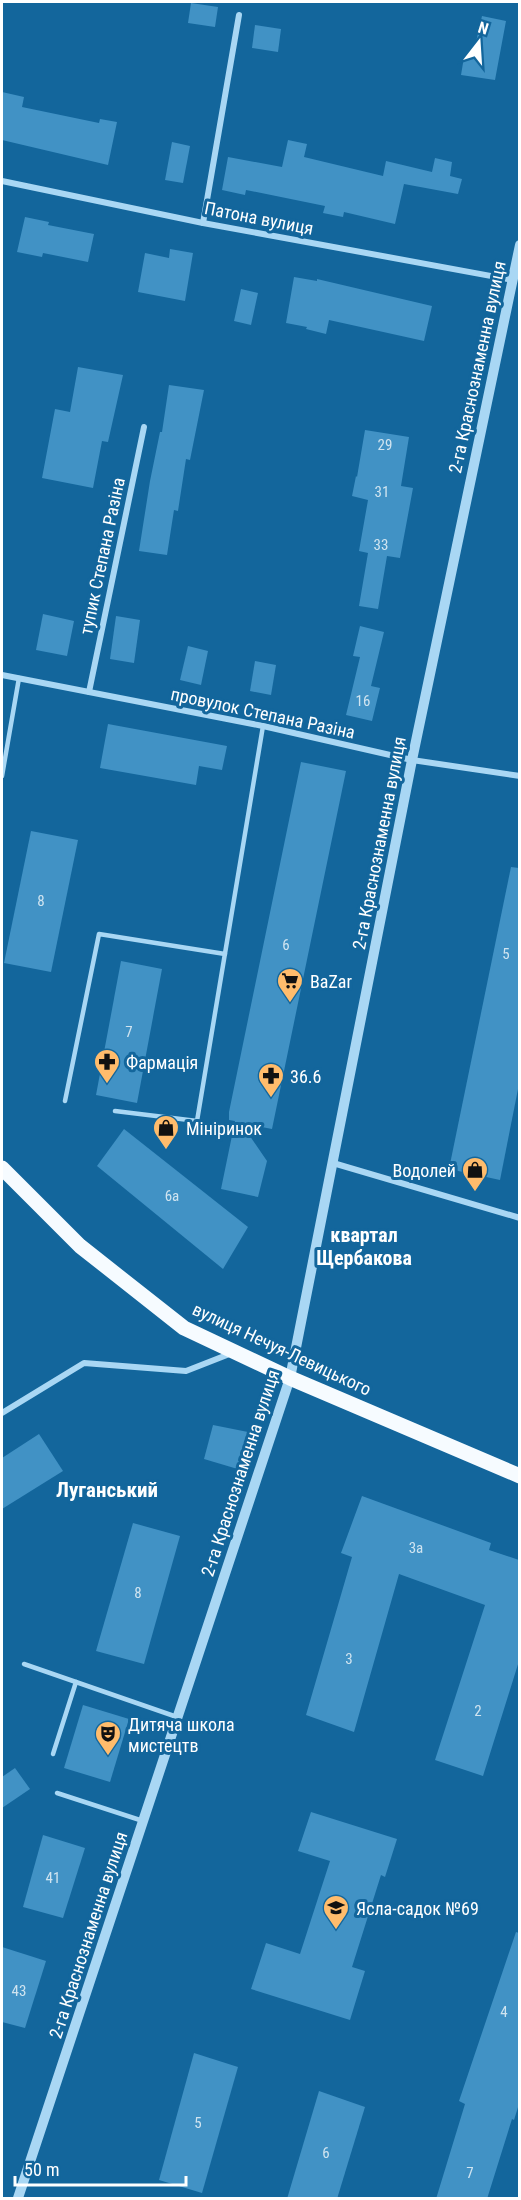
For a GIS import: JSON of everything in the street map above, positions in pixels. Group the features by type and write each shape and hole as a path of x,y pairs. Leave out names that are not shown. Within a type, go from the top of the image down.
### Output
{"main road":[{"name":"вулиця Нечуя-Левицького","path":"2,1168 80,1246 184,1328 290,1378 519,1476"}],"street":[{"path":"203,223 239,15"},
{"name":"Патона вулиця","path":"2,181 203,223 513,280"},
{"name":"2-га Краснознаменна вулиця","path":"18,2199 290,1378 412,760 519,245"},
{"name":"тупик Степана Разіна","path":"89,692 144,427"},
{"name":"провулок Степана Разіна","path":"2,675 263,726 412,760 519,776"},
{"path":"333,1163 519,1218"},
{"path":"2,1413 84,1363 186,1371 235,1352"}],"lane":[{"path":"2,776 19,678"},
{"path":"114,1111 196,1121 263,726"},
{"path":"65,1101 99,934 225,954"},
{"path":"24,1664 178,1717"},
{"path":"53,1754 76,1682"},
{"path":"57,1793 143,1821"}],"building":[{"path":"191,3 218,7 215,27 188,23"},
{"path":"482,16 506,21 495,80 461,75 464,57 472,59"},
{"path":"255,25 281,29 278,52 252,48"},
{"path":"2,92 24,97 22,107 99,123 100,119 117,122 108,165 2,140"},
{"path":"288,140 307,144 304,157 383,176 386,161 432,172 435,158 452,162 450,176 462,179 458,194 404,184 395,224 344,212 343,217 323,213 325,206 246,190 245,195 222,190 228,157 282,167"},
{"path":"172,142 190,146 183,183 165,180"},
{"path":"25,217 49,222 48,225 94,234 88,262 43,253 42,257 17,252"},
{"path":"170,249 193,253 185,301 138,292 145,253 169,258"},
{"path":"294,277 317,281 317,279 432,306 424,341 329,320 326,334 286,323"},
{"path":"241,289 258,293 251,325 234,321"},
{"path":"78,367 123,375 108,442 102,441 93,488 42,478 55,409 70,412"},
{"path":"169,385 204,390 190,460 186,459 178,511 174,510 167,555 139,551"},
{"path":"365,430 409,437 401,486 413,488 400,558 387,556 378,609 359,606 368,553 359,551 368,500 352,496"},
{"path":"43,614 74,621 67,656 36,650"},
{"path":"116,616 140,620 134,663 110,659"},
{"path":"360,626 384,632 371,686 380,688 372,721 346,715 360,657 353,656"},
{"path":"188,646 208,651 201,685 180,680"},
{"path":"255,661 276,665 271,695 250,691"},
{"path":"108,724 227,746 222,770 199,766 196,785 100,768"},
{"path":"301,762 346,771 272,1129 241,1123 267,1161 258,1197 221,1189 235,1121 229,1120 229,1112"},
{"path":"31,831 78,840 51,972 4,963"},
{"path":"511,867 519,868 519,1084 500,1180 449,1169"},
{"path":"121,961 162,969 137,1103 96,1095"},
{"path":"124,1129 248,1227 223,1269 97,1166"},
{"path":"213,1425 248,1432 241,1470 204,1459"},
{"path":"39,1434 63,1471 2,1509 2,1458"},
{"path":"362,1496 491,1543 489,1550 519,1560 519,1661 483,1776 435,1760 485,1605 399,1574 354,1732 306,1715 352,1557 341,1553"},
{"path":"133,1523 180,1536 144,1664 96,1651"},
{"path":"83,1705 129,1719 110,1782 64,1768"},
{"path":"15,1768 30,1789 2,1808 2,1777"},
{"path":"311,1812 397,1839 385,1877 381,1875 352,1967 365,1971 350,2020 251,1989 266,1943 300,1954 330,1861 298,1851"},
{"path":"43,1835 85,1848 63,1918 23,1907"},
{"path":"516,1932 519,1933 519,2104 514,2120 512,2119 487,2199 436,2199 465,2104 459,2101"},
{"path":"2,1947 46,1961 25,2028 2,2022"},
{"path":"194,2053 238,2067 202,2193 159,2180"},
{"path":"319,2091 365,2107 337,2199 287,2199"}],"place":[{"name":"BaZar","path":"290,1004"},
{"name":"Фармація","path":"107,1085"},
{"name":"36.6","path":"271,1099"},
{"name":"Мініринок","path":"166,1151"},
{"name":"Водолей","path":"475,1193"},
{"name":"Дитяча школа мистецтв","path":"108,1757"},
{"name":"Ясла-садок №69","path":"336,1931"}],"district":[{"name":"квартал Щербакова","path":"364,1246"},
{"name":"Луганський","path":"107,1490"}]}
